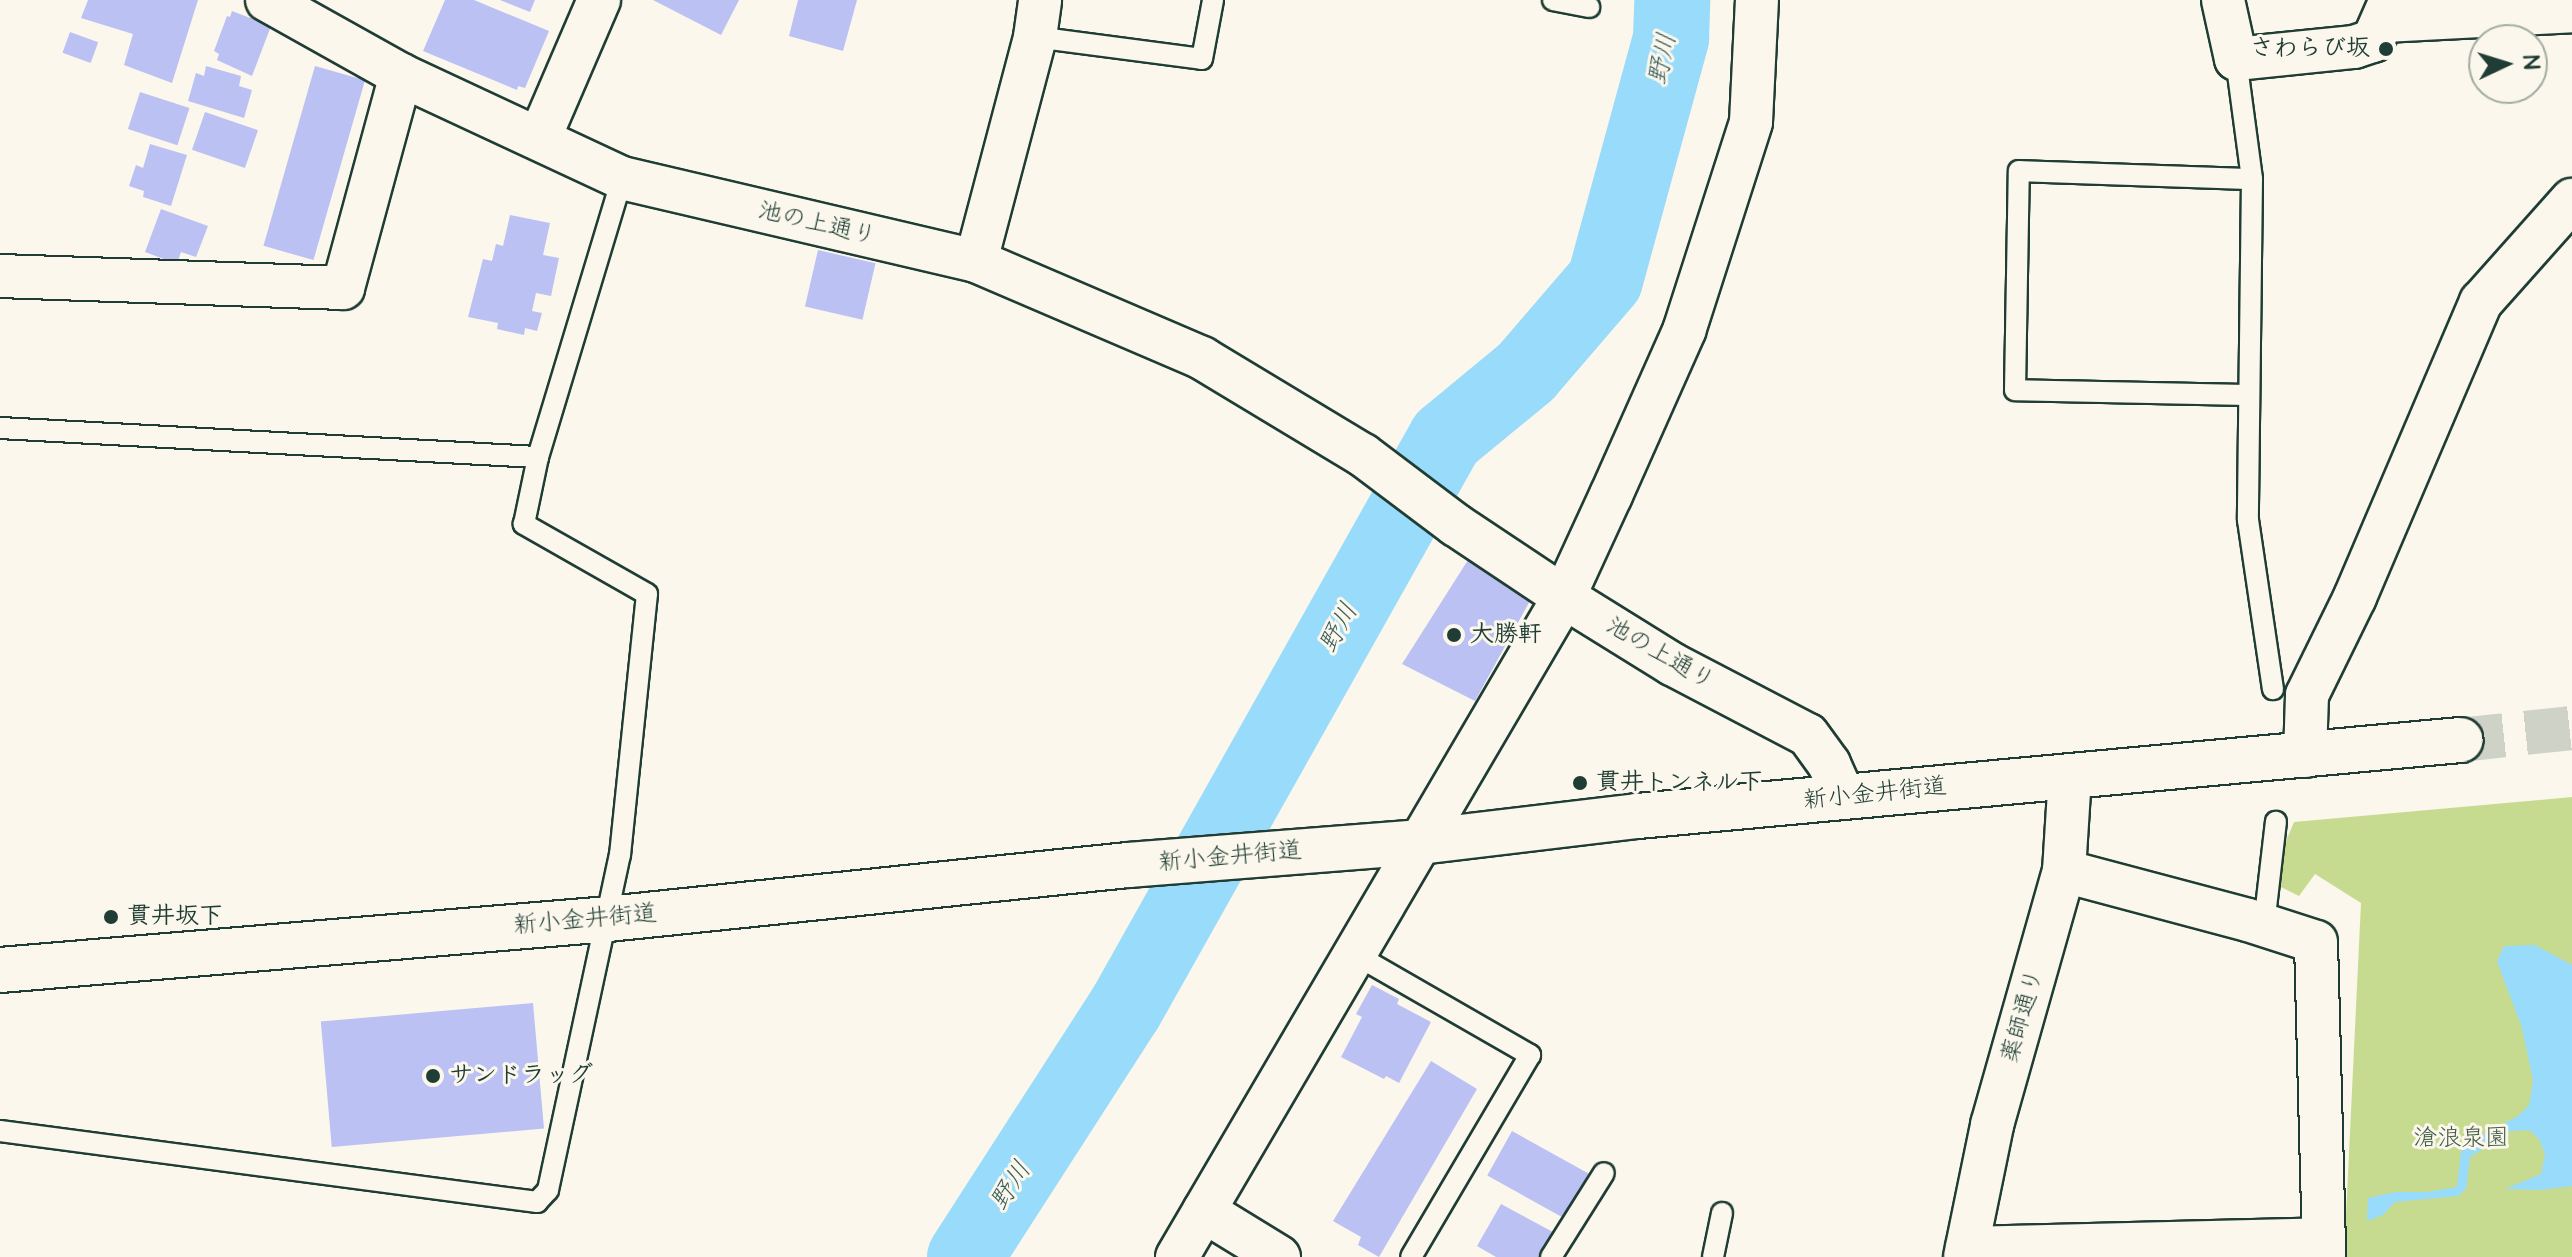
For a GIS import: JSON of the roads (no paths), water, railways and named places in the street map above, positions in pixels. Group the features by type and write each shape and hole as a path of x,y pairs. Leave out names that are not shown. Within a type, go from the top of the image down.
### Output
{"main road":[{"name":"新小金井街道","path":"0,970 608,919 1128,865 1419,842 1844,797 2460,740"}],"street":[{"name":"池の上通り","path":"267,0 401,75 540,137 622,178 976,261 1202,358 1363,455 1456,525 1564,597 1672,664 1808,735 1829,764 1844,797"},
{"path":"540,137 599,0"},
{"path":"1177,1257 1564,597 1684,331 1751,122 1757,0"},
{"path":"2223,0 2236,59 2354,47 2373,41 2387,10 2572,11"},
{"path":"976,261 1038,19"},
{"path":"0,276 343,288 401,75"},
{"path":"2305,756 2307,695 2355,597 2481,302 2572,200"},
{"name":"薬師通り","path":"1966,1252 1992,1125 2064,871 2070,775"},
{"path":"1966,1252 2324,1248 2316,942 2064,871"},
{"path":"1204,1211 1279,1257"}],"lane":[{"path":"1038,19 1202,59 1213,0"},
{"path":"1553,0 1589,7"},
{"path":"2236,59 2252,179 2248,520 2273,689"},
{"path":"2249,395 2015,390 2015,375 2019,171 2252,179"},
{"path":"0,1131 537,1202 548,1190 620,855 647,594 524,524 538,457 622,178"},
{"path":"0,428 538,457"},
{"path":"2264,925 2276,822"},
{"path":"1356,955 1530,1055 1411,1257"},
{"path":"1551,1257 1604,1173"},
{"path":"1713,1257 1722,1213"}],"water":[{"path":"2535,945 2572,965 2572,1186 2541,1190 2505,1189 2541,1174 2545,1154 2539,1139 2529,1130 2511,1131 2470,1157 2466,1189 2458,1196 2395,1202 2383,1215 2367,1221 2368,1198 2395,1192 2427,1192 2457,1187 2461,1152 2469,1142 2518,1116 2529,1105 2533,1081 2522,1028 2497,961 2504,946"}],"waterway":[{"name":"野川","path":"965,1257 1125,1009 1446,438 1526,372 1605,280 1671,38 1672,0"}],"tunnel":[{"path":"2460,740 2572,728"}],"place":[{"name":"さわらび坂","path":"2386,49"},
{"name":"大勝軒","path":"1454,635"},
{"name":"貫井トンネル下","path":"1580,783"},
{"name":"貫井坂下","path":"111,917"},
{"name":"サンドラッグ","path":"433,1076"}],"park label":[{"name":"滄浪泉園","path":"2461,1139"}]}
